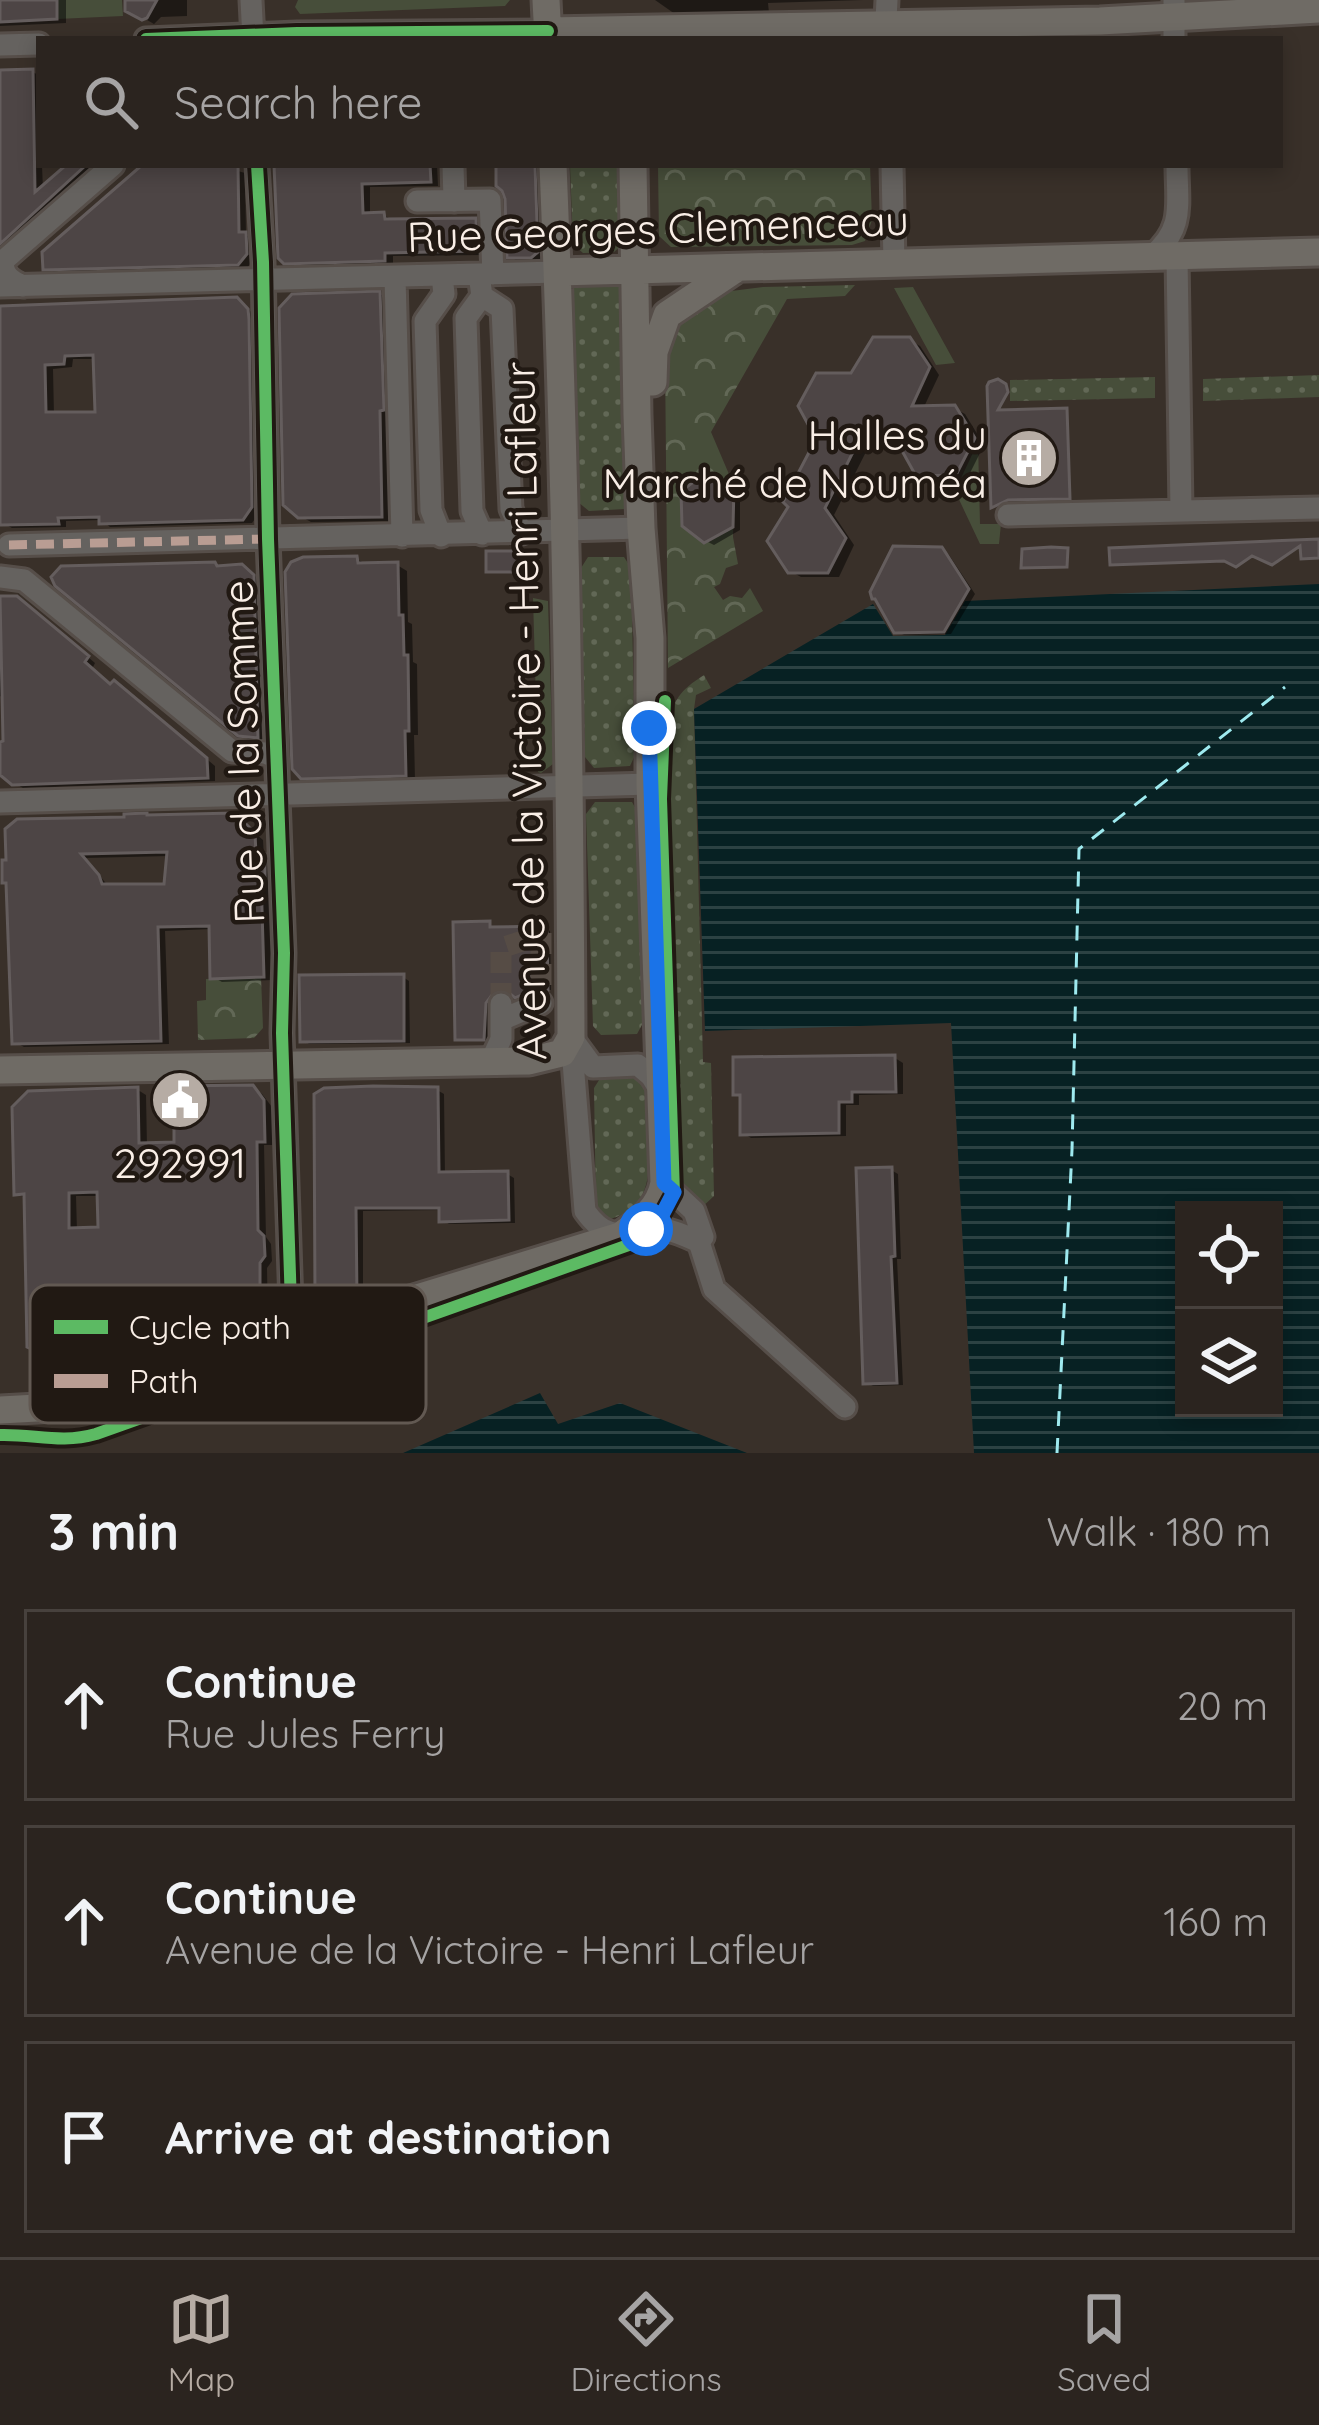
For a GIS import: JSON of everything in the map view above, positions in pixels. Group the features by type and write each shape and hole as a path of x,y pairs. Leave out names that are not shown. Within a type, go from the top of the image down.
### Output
{"main road":[{"path":"546,0 548,35 630,24 746,33 813,32 886,21 1174,19 1317,6"},
{"name":"Avenue de la Victoire - Henri Lafleur","path":"553,168 558,272 542,533 568,787 559,932 571,1036"},
{"path":"633,168 641,528 650,638"},
{"name":"Rue Georges Clemenceau","path":"558,272 1319,252"},
{"path":"426,1296 620,1236 661,1199 650,784 654,352 667,316 738,268"},
{"path":"0,1070 529,1060 562,1053 571,1036"},
{"path":"0,1410 30,1408"}],"street":[{"path":"251,0 251,36"},
{"path":"503,36 548,35"},
{"path":"0,45 36,44"},
{"path":"11,286 2,261 110,168"},
{"name":"Rue de la Somme","path":"257,168 290,1285"},
{"path":"453,168 454,201"},
{"path":"892,168 894,264"},
{"path":"1177,168 1177,224 1165,256 1181,510"},
{"path":"417,201 490,200 485,282 466,318 472,511 482,534"},
{"name":"Rue Georges Clemenceau","path":"11,286 442,276 485,282 558,272"},
{"path":"441,536 431,510 425,321 443,294 442,276"},
{"path":"395,277 402,536"},
{"path":"485,282 502,309 511,509 542,533"},
{"path":"1008,515 1319,508"},
{"path":"3,546 641,528"},
{"path":"0,577 24,580 232,751 275,757"},
{"path":"0,802 650,784"},
{"path":"491,1061 501,1040 501,1012 541,1003"},
{"path":"571,1036 593,1066 638,1065 661,1092"},
{"name":"Avenue de la Victoire - Henri Lafleur","path":"571,1036 586,1211 595,1224 620,1236"},
{"path":"664,1183 694,1211 713,1289 845,1407"},
{"path":"620,1236 665,1229 700,1242"}],"green space":[{"path":"57,0 122,0 123,16 57,19"},
{"path":"298,0 510,0 505,6 300,14 295,7"},
{"path":"570,168 619,168 623,244 614,252 583,253 573,244"},
{"path":"658,168 870,168 872,220 865,241 671,247 659,236"},
{"path":"620,280 630,500 625,509 589,511 578,502 573,283"},
{"path":"855,285 845,296 787,299 711,432 734,486 733,537 738,564 726,568 714,587 723,600 742,598 750,588 763,611 668,668 665,355 682,319 716,293"},
{"path":"913,287 955,363 936,365 894,288"},
{"path":"1319,375 1319,397 1203,401 1203,379"},
{"path":"1155,377 1155,398 1010,401 1010,380"},
{"path":"978,442 980,524 1001,524 999,544 980,544 955,491"},
{"path":"588,557 624,557 631,568 635,755 630,766 594,768 585,757 581,568"},
{"path":"533,598 548,601 553,764 541,773 538,772"},
{"path":"704,675 711,688 696,695 694,709 703,1062 711,1063 714,1196 701,1208 679,1182 665,727 679,696"},
{"path":"595,802 632,802 638,813 644,1021 637,1034 601,1035 593,1026 586,814"},
{"path":"261,977 263,1028 254,1038 198,1040 197,1001 206,1000 206,979"},
{"path":"601,1077 638,1077 646,1089 648,1171 635,1205 603,1221 596,1213 594,1088"}],"water":[{"path":"1319,584 1319,1453 974,1453 951,1023 705,1031 694,709 873,604 893,636 945,635 965,601"},
{"path":"540,1393 558,1424 620,1403 747,1453 403,1453"}],"building":[{"path":"0,0 57,0 57,19 0,22"},
{"path":"125,0 157,0 142,20 125,11"},
{"path":"33,69 35,192 63,168 83,168 0,244 0,70"},
{"path":"139,168 238,168 239,232 246,232 247,254 238,265 43,270 42,252"},
{"path":"274,168 430,168 431,182 362,184 363,213 384,212 385,219 476,218 477,251 385,253 385,261 284,264 278,258"},
{"path":"496,168 535,168 538,252 531,258 507,258 505,199 496,186"},
{"path":"380,291 382,517 298,518 283,505 279,308 292,294"},
{"path":"237,297 248,309 249,319 252,507 243,520 99,524 99,517 58,518 59,524 0,525 0,306","holes":["93,355 95,412 46,412 45,365 64,364 65,356"]},
{"path":"873,337 910,337 930,367 912,406 955,405 975,438 956,475 916,476 896,440 858,442 825,508 846,538 828,573 788,573 767,541 788,507 783,502 816,439 798,406 816,373 851,373"},
{"name":"Halles du Marché de Nouméa","path":"998,379 1008,392 998,410 1067,408 1070,499 1008,500 991,508 987,386"},
{"path":"706,473 734,486 733,527 704,543 682,526 681,491"},
{"path":"1319,539 1319,558 1301,559 1300,546 1272,565 1252,556 1236,567 1224,561 1110,565 1109,548"},
{"path":"893,546 942,547 969,589 944,632 894,633 872,599 870,592"},
{"path":"1068,548 1067,567 1021,568 1022,549"},
{"path":"486,551 528,551 528,572 486,572"},
{"path":"357,556 358,563 398,562 399,615 403,615 404,655 408,655 406,776 301,779 292,769 285,572 291,562 303,557"},
{"path":"215,562 217,566 242,564 254,575 258,738 238,736 55,586 51,577 61,566"},
{"path":"0,596 17,596 89,656 85,662 110,684 114,680 207,758 208,778 12,785 0,775"},
{"path":"235,813 255,833 256,854 265,854 265,876 261,876 264,977 210,979 209,926 158,927 161,1041 12,1044 6,883 2,883 5,829 17,819","holes":["167,852 164,884 102,884 81,854"]},
{"path":"490,921 490,927 547,926 548,990 536,989 515,998 507,991 495,991 486,1003 484,1040 455,1040 453,922"},
{"path":"404,974 404,1041 300,1042 299,975"},
{"path":"895,1055 896,1092 852,1092 852,1102 839,1102 839,1133 740,1135 733,1057"},
{"path":"253,1085 264,1100 265,1142 257,1142 258,1230 264,1236 265,1256 260,1263 260,1285 30,1285 27,1347 24,1194 14,1195 12,1107 28,1091 138,1087 139,1143 174,1142 174,1086","holes":["97,1192 98,1227 69,1228 69,1193"]},
{"path":"438,1087 439,1172 508,1171 509,1220 439,1222 439,1208 356,1208 357,1285 315,1285 314,1094 324,1088"},
{"path":"892,1167 897,1383 863,1384 856,1168"}],"ferry route":[{"path":"1057,1453 1072,1150 1079,849 1285,687"}],"tunnel":[{"path":"541,933 541,1003"},
{"path":"501,1004 501,948 547,933"}],"marked path":[{"path":"9,545 268,539"}],"cycle path":[{"path":"222,36 548,31"},
{"path":"257,168 290,1285"},
{"path":"426,1317 637,1242 662,1215 674,1193 661,799 665,701"},
{"path":"0,1435 83,1437 127,1423"}],"place":[{"name":"Halles du Marché de Nouméa","path":"1029,458"},
{"name":"292991","path":"180,1100"}],"route":[{"path":"646,1229 662,1215 674,1192 664,1183 649,728"}]}
